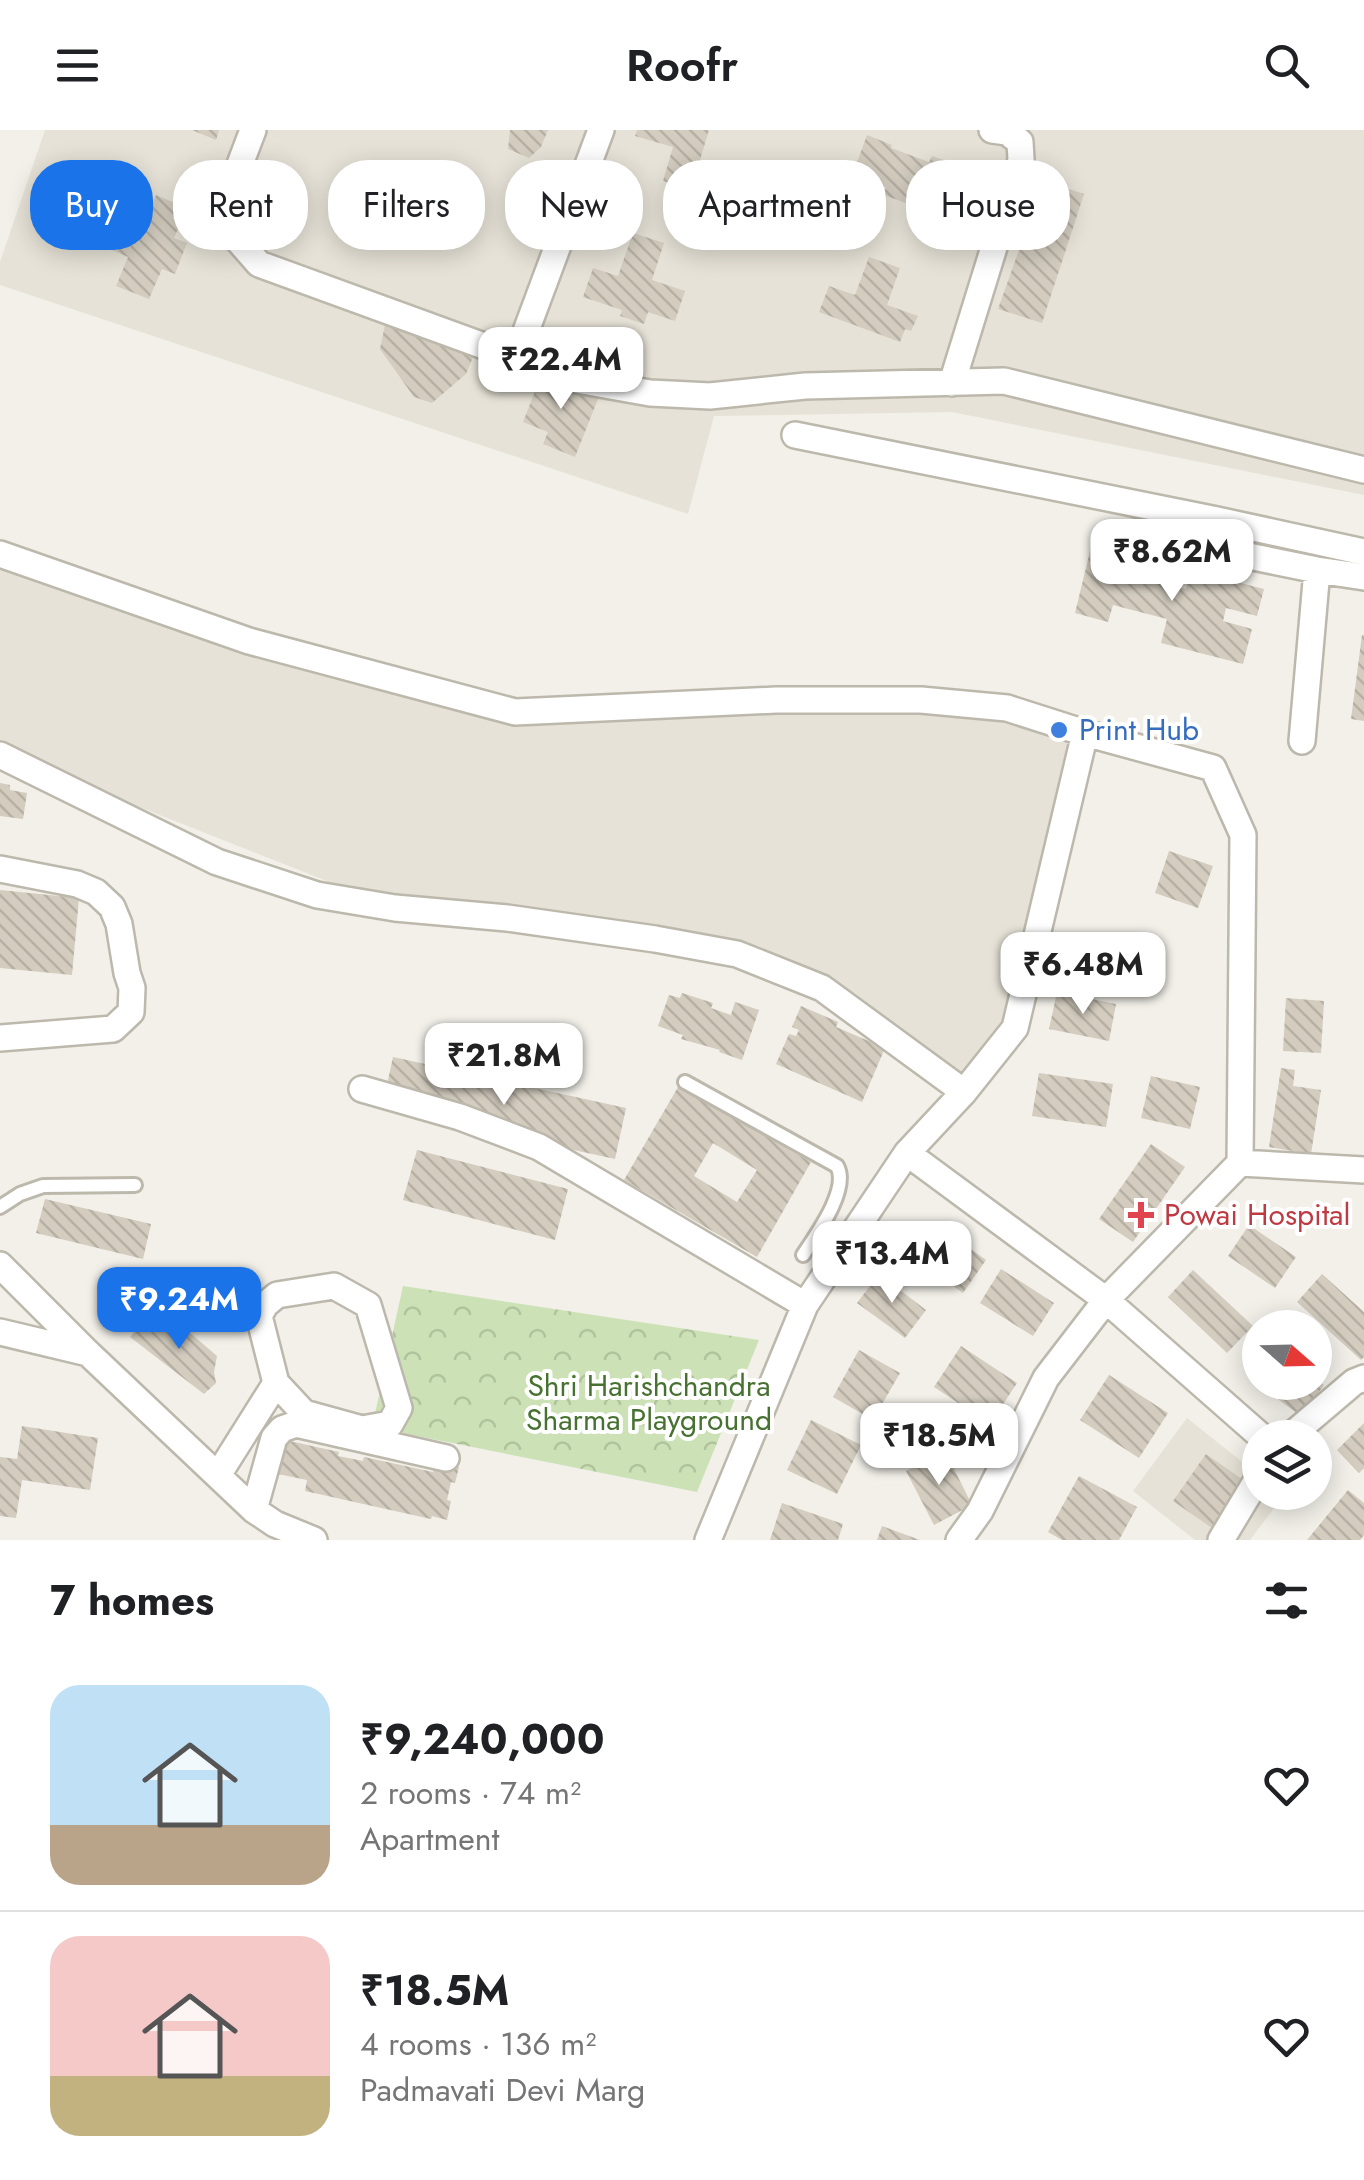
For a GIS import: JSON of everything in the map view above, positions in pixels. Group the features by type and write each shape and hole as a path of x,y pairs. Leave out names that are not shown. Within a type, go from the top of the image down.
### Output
{"street":[{"path":"253,130 231,188 230,231 258,264 577,380 650,393 710,396 805,386 1004,381 1364,470"},
{"path":"516,358 601,130"},
{"path":"952,382 1022,160 1020,142 1007,132 992,130"},
{"path":"796,435 1364,552"},
{"path":"1135,533 1364,577"},
{"path":"0,554 249,641 515,712 776,700 921,700 1007,708 1213,768 1243,835 1240,1163 1106,1300 1046,1378 980,1511 959,1540"},
{"path":"1302,741 1316,570"},
{"path":"708,1540 805,1304 907,1154 1015,1028 1085,733"},
{"path":"0,755 217,862 317,895 395,908 525,921 737,954 822,988 964,1092"},
{"path":"0,869 77,884 96,892 112,908 119,924 132,988 131,1012 113,1030 0,1038"},
{"path":"362,1089 460,1117 539,1146 805,1304"},
{"path":"907,1154 1106,1300 1243,1420"},
{"path":"1240,1163 1364,1170"},
{"path":"0,1264 254,1510 274,1524 314,1540"},
{"path":"218,1475 276,1382 258,1316 277,1295 334,1286 368,1304 399,1408 390,1424 362,1429 304,1413 276,1382"},
{"path":"0,1332 88,1353"},
{"path":"1309,1420 1364,1378"},
{"path":"254,1510 274,1438 282,1428 296,1424 446,1458"},
{"path":"1221,1540 1242,1504"}],"lane":[{"path":"686,1082 837,1166 841,1186 821,1228 802,1255"},
{"path":"0,1208 20,1194 44,1186 135,1186"},
{"path":"821,1228 846,1243"}],"shaded area":[{"path":"45,130 1364,130 1364,495 952,412 714,416 688,514 0,285 0,262 30,174 30,250 153,250 153,160 35,160"},
{"path":"0,554 323,661 581,709 921,700 1085,733 1015,1028 964,1092 824,988 737,954 395,908 0,752"},
{"path":"1187,1418 1242,1462 1242,1510 1273,1510 1250,1540 1195,1540 1133,1491"}],"green space":[{"name":"Shri Harishchandra Sharma Playground","path":"403,1286 759,1340 697,1492 372,1427"}],"building":[{"path":"192,130 219,130 216,140"},
{"path":"510,130 548,130 541,147 529,158 508,149"},
{"path":"637,130 709,130 700,160 669,160 673,147 635,136"},
{"path":"867,135 924,160 906,160 906,203 886,196 886,160 858,160"},
{"path":"1070,189 1084,194 1070,237"},
{"path":"156,195 173,202 173,250 184,250 175,274 162,269 149,299 116,286 128,257 112,250 153,250"},
{"path":"643,236 663,243 652,280 685,291 675,321 648,312 644,324 620,316 622,310 583,297 593,268 618,276 627,250 643,250"},
{"path":"1019,250 1066,250 1042,323 998,309"},
{"path":"869,257 900,268 887,305 918,316 911,331 905,329 900,342 819,312 829,286 855,295"},
{"path":"386,320 478,345 466,374 432,403 414,397 380,349"},
{"path":"543,371 600,394 575,457 543,444 548,432 523,422"},
{"path":"1093,539 1126,548 1120,573 1186,589 1190,570 1264,589 1257,616 1226,608 1223,621 1252,629 1243,664 1161,643 1167,619 1113,605 1108,622 1075,613"},
{"path":"1364,635 1364,721 1351,719"},
{"path":"0,783 10,785 10,790 27,793 23,819 0,816"},
{"path":"1169,851 1213,866 1198,908 1155,893"},
{"path":"0,890 79,898 72,975 0,968"},
{"path":"1057,992 1116,1004 1109,1041 1049,1029"},
{"path":"682,993 713,1003 711,1008 731,1015 735,1002 759,1010 742,1060 681,1039 683,1035 658,1026 669,995 680,998"},
{"path":"1286,998 1324,1001 1321,1053 1283,1051"},
{"path":"801,1006 838,1022 836,1027 885,1048 862,1102 776,1064 789,1034 796,1036 799,1030 792,1027"},
{"path":"393,1057 626,1108 615,1159 382,1108"},
{"path":"1281,1068 1295,1070 1293,1086 1321,1090 1311,1154 1269,1147"},
{"path":"1039,1073 1113,1084 1106,1127 1032,1116"},
{"path":"1151,1076 1200,1087 1190,1129 1141,1118"},
{"path":"678,1087 811,1162 757,1257 624,1180","holes":["713,1143 757,1170 737,1202 694,1176"]},
{"path":"1151,1144 1185,1167 1133,1242 1099,1219"},
{"path":"417,1150 568,1189 555,1240 403,1200"},
{"path":"45,1199 151,1224 143,1259 36,1233"},
{"path":"935,1223 986,1260 963,1293 911,1256"},
{"path":"1249,1225 1296,1257 1275,1288 1228,1256"},
{"path":"1001,1269 1054,1303 1033,1336 980,1303"},
{"path":"1193,1270 1242,1316 1242,1337 1227,1353 1168,1297"},
{"path":"879,1274 926,1310 905,1338 857,1303"},
{"path":"1322,1274 1364,1312 1364,1357 1361,1360 1332,1334 1332,1310 1306,1310 1297,1302"},
{"path":"144,1321 175,1321 217,1356 216,1383 204,1394 130,1337"},
{"path":"961,1346 1017,1383 990,1424 934,1387"},
{"path":"859,1350 900,1373 873,1420 833,1397"},
{"path":"1109,1375 1168,1413 1139,1458 1080,1420"},
{"path":"1279,1400 1313,1400 1301,1416"},
{"path":"811,1420 861,1445 837,1494 787,1470"},
{"path":"1364,1423 1364,1468 1359,1473 1337,1450"},
{"path":"22,1426 98,1438 90,1490 22,1480 16,1518 0,1516 0,1457 17,1459"},
{"path":"285,1440 339,1452 338,1456 363,1461 364,1457 433,1472 435,1462 459,1467 455,1483 451,1482 447,1520 305,1491 307,1480 278,1474"},
{"path":"945,1451 972,1505 934,1525 906,1471"},
{"path":"1206,1454 1242,1479 1242,1500 1219,1533 1173,1501"},
{"path":"1079,1476 1137,1507 1119,1540 1062,1540 1048,1532"},
{"path":"1348,1490 1364,1503 1364,1535 1360,1540 1307,1540"},
{"path":"782,1503 843,1524 838,1540 770,1540"},
{"path":"882,1526 920,1540 877,1540"}],"place":[{"name":"Print Hub","path":"1059,730"},
{"name":"Powai Hospital","path":"1141,1215"}]}
